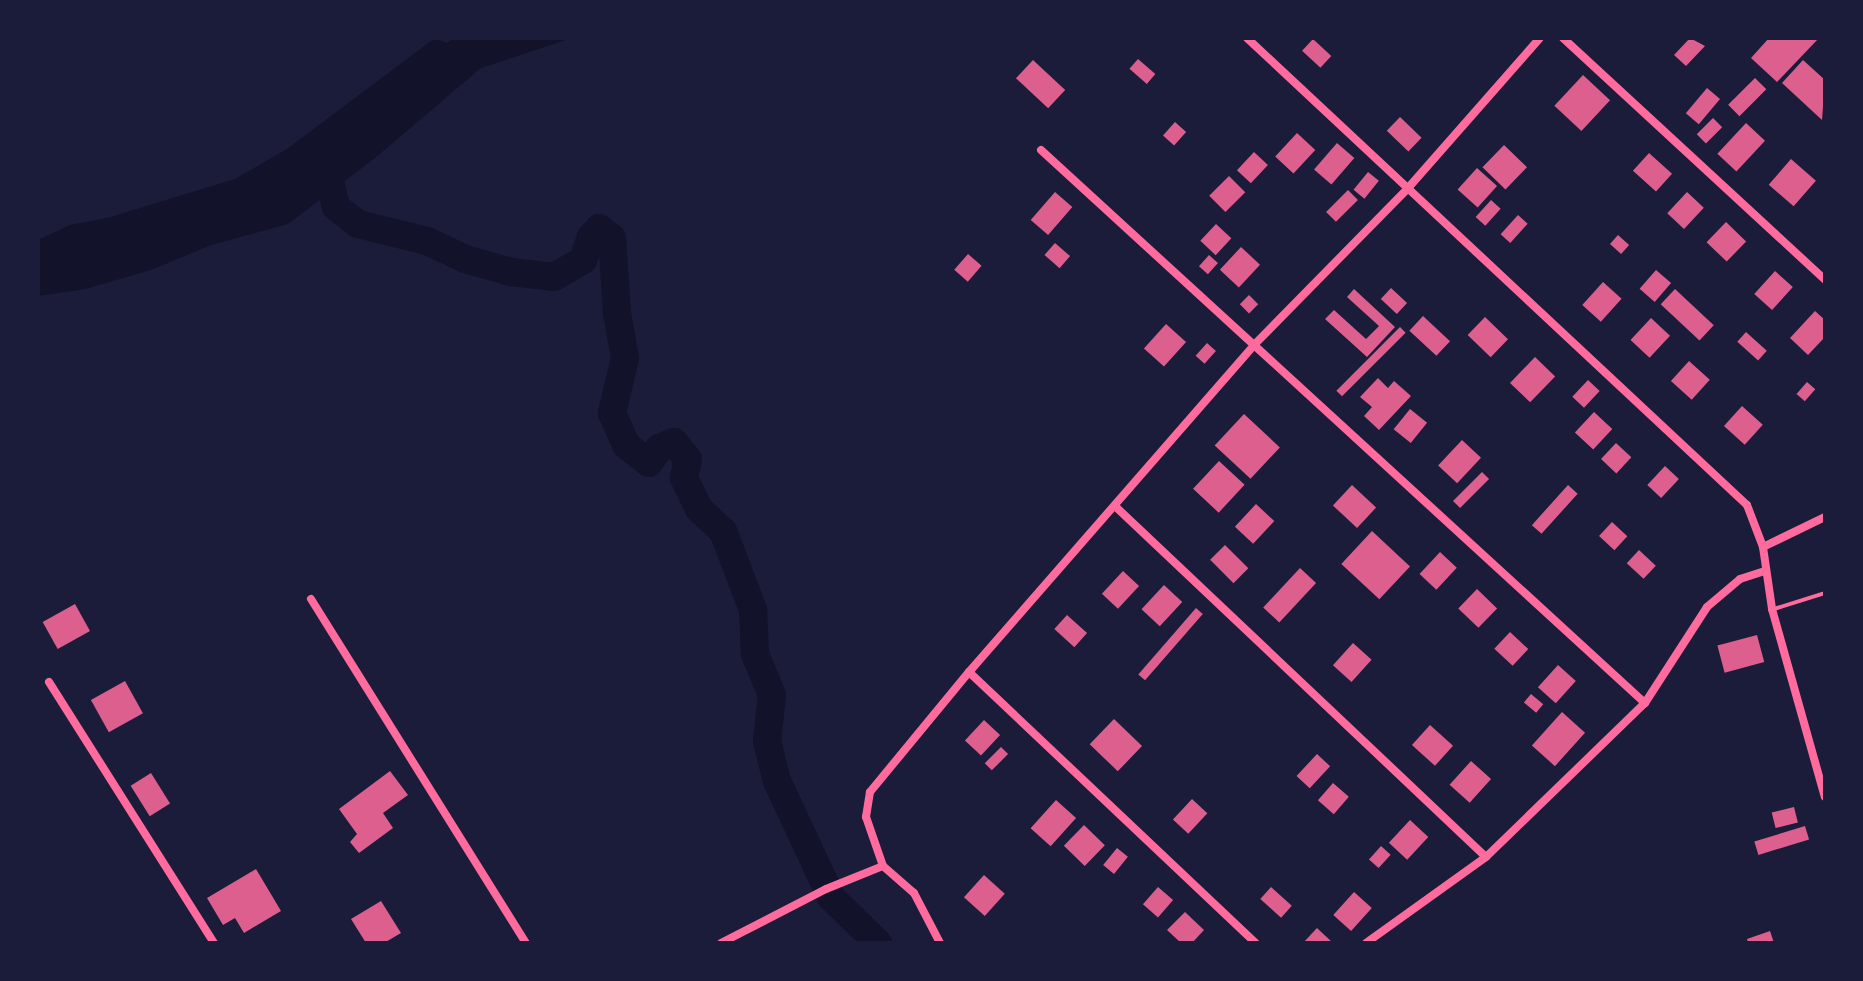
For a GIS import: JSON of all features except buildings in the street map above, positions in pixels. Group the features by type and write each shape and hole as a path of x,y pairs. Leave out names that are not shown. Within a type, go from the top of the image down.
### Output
{"street":[{"path":"1247,38 1747,505 1763,547 1772,609 1825,797"},
{"path":"940,943 914,893 883,866 866,817 870,792 969,672 1116,507 1254,345 1409,187 1540,38"},
{"path":"1563,38 1825,280"},
{"path":"1041,150 1645,703"},
{"path":"1116,507 1486,857"},
{"path":"1763,547 1825,517"},
{"path":"1366,943 1486,857 1617,734 1645,703 1707,607 1740,579 1765,571"},
{"path":"311,599 526,943"},
{"path":"969,672 1256,943"},
{"path":"49,682 214,943"},
{"path":"721,943 826,889 883,866"}],"lane":[{"path":"1772,609 1825,593"}],"shaded area":[{"path":"435,38 447,43 454,38 572,38 481,68 375,158 288,224 211,245 151,270 85,289 38,296 38,240 70,225 107,218 235,179 287,149"}],"waterway":[{"path":"323,150 336,207 358,224 427,241 465,259 511,272 554,277 583,260 591,237 599,228 612,238 617,313 625,358 612,413 626,445 649,463 659,448 674,442 688,459 684,478 699,509 723,531 753,610 755,654 772,695 767,741 777,781 831,897 878,943"}]}
